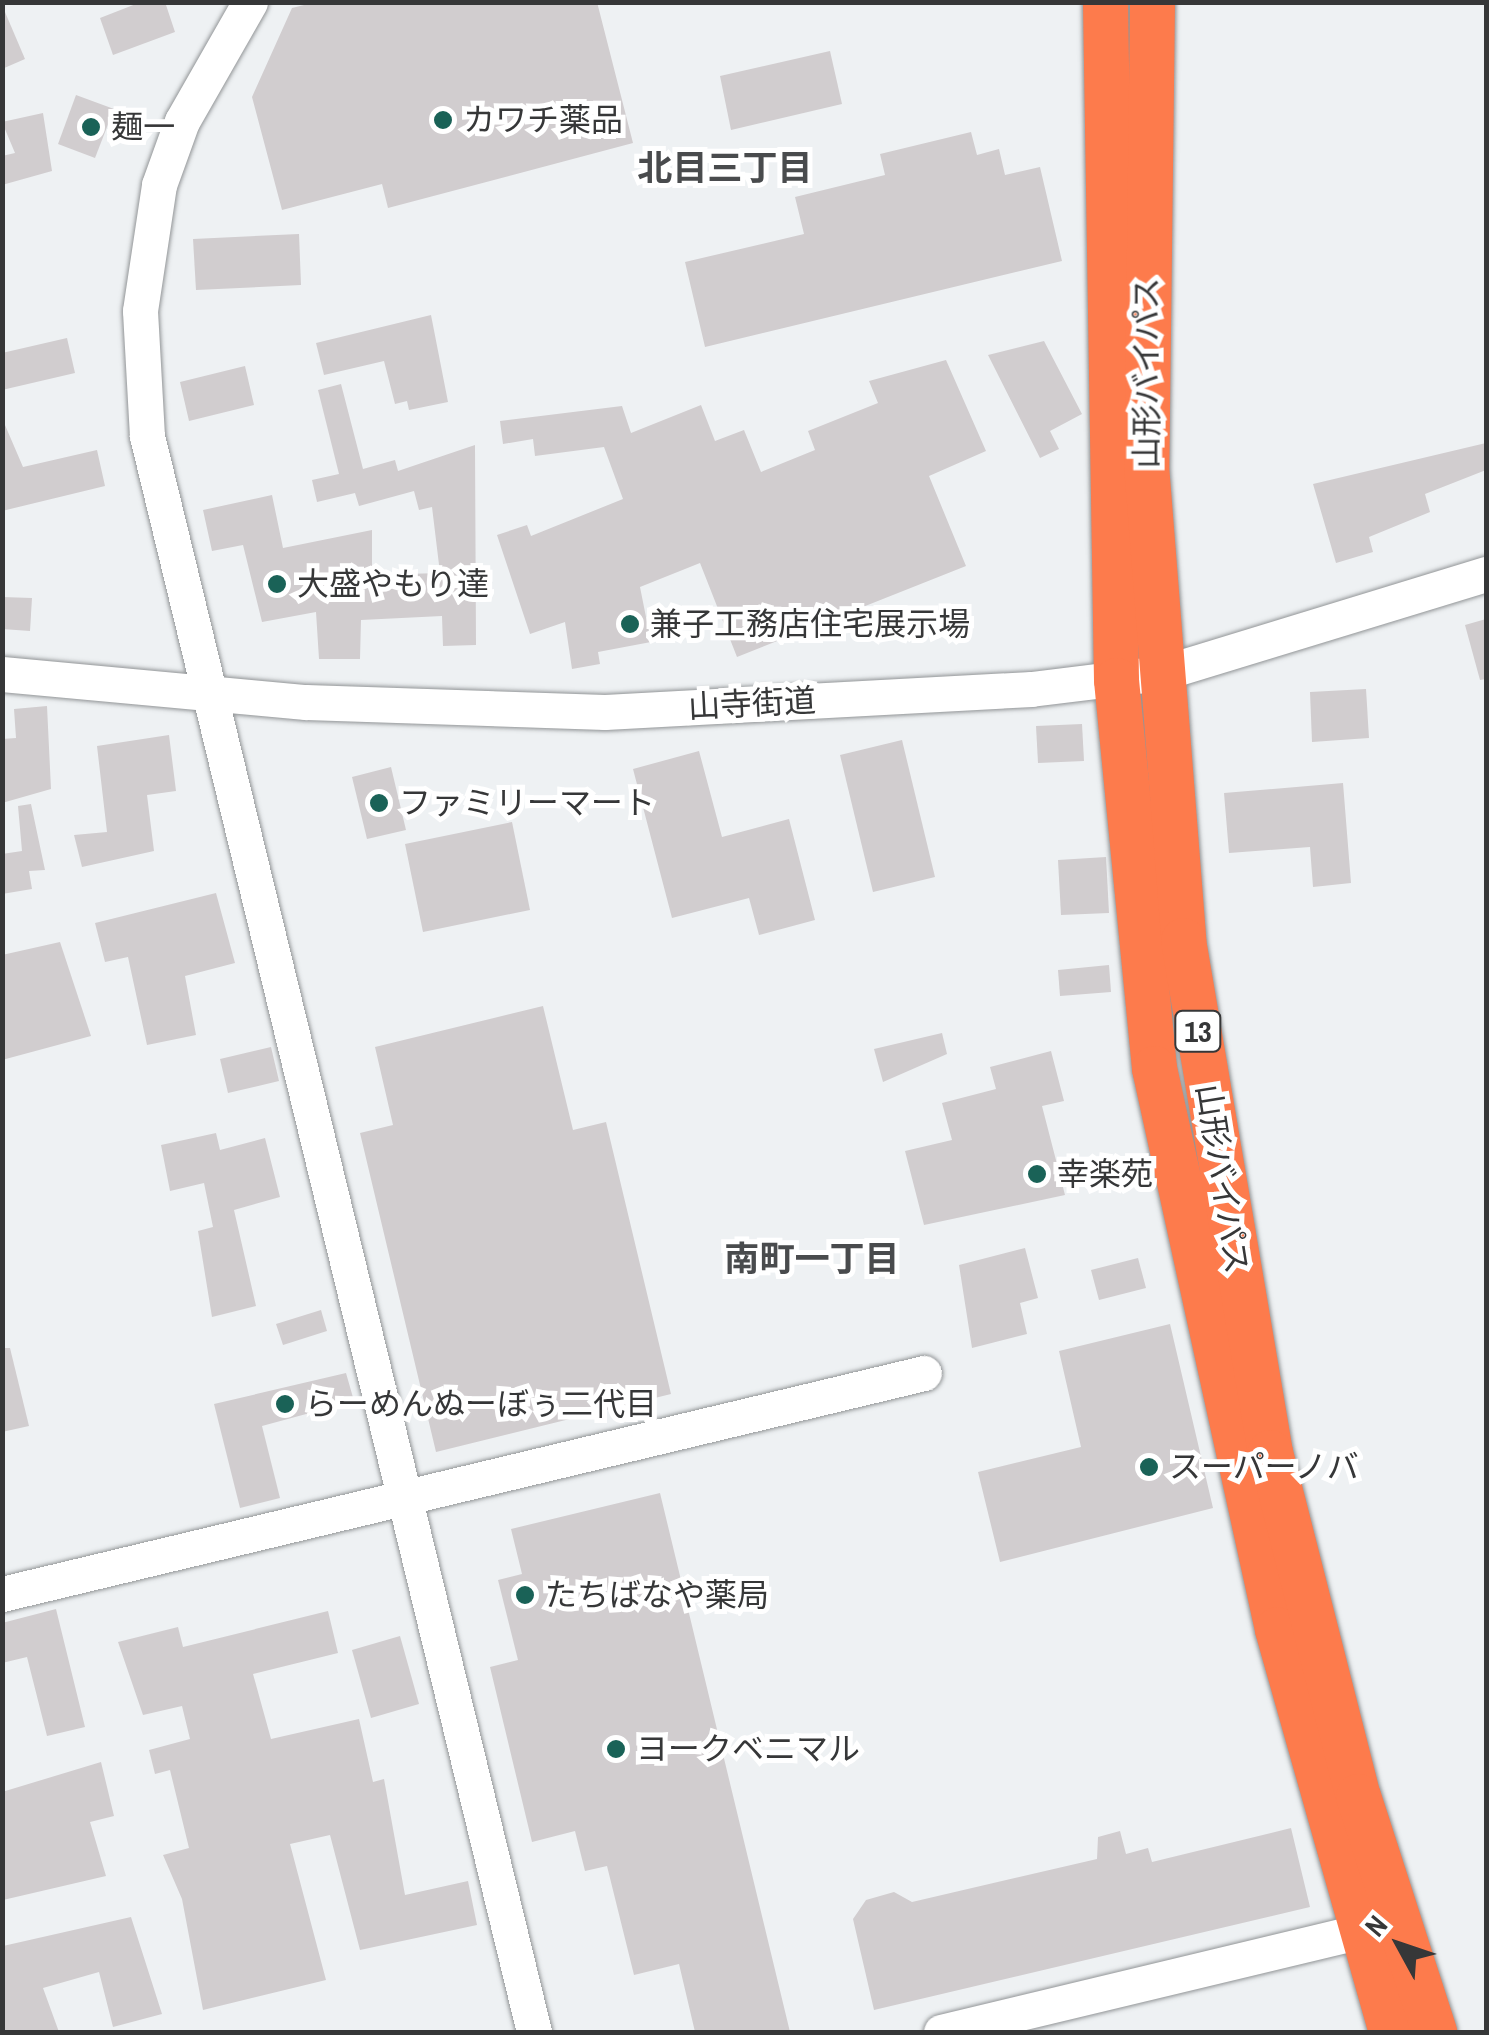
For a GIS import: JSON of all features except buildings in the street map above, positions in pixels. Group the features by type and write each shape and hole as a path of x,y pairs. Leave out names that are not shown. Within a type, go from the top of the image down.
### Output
{"highway":[{"name":"山形バイパス","path":"1106,2 1116,680 1154,1068 1200,1304 1358,1932 1391,2032"},
{"name":"山形バイパス","path":"1152,2 1146,465 1183,940 1270,1452 1358,1796 1434,2032"}],"street":[{"path":"250,2 182,121 159,185 140,311 148,436 410,1497 534,2032"},
{"name":"山寺街道","path":"2,674 210,692 606,712 1116,680 1162,672 1486,574"},
{"path":"2,1594 924,1373"},
{"path":"941,2032 1358,1932"}],"place":[{"name":"カワチ薬品","path":"443,120"},
{"name":"麺一","path":"91,127"},
{"name":"大盛やもり達","path":"277,584"},
{"name":"兼子工務店住宅展示場","path":"630,624"},
{"name":"ファミリーマート","path":"379,803"},
{"name":"幸楽苑","path":"1037,1174"},
{"name":"らーめんぬーぼぅ二代目","path":"285,1404"},
{"name":"スーパーノバ","path":"1149,1467"},
{"name":"たちばなや薬局","path":"525,1595"},
{"name":"ヨークベニマル","path":"616,1749"}],"district":[{"name":"北目三丁目","path":"725,168"},
{"name":"南町一丁目","path":"812,1259"}]}
